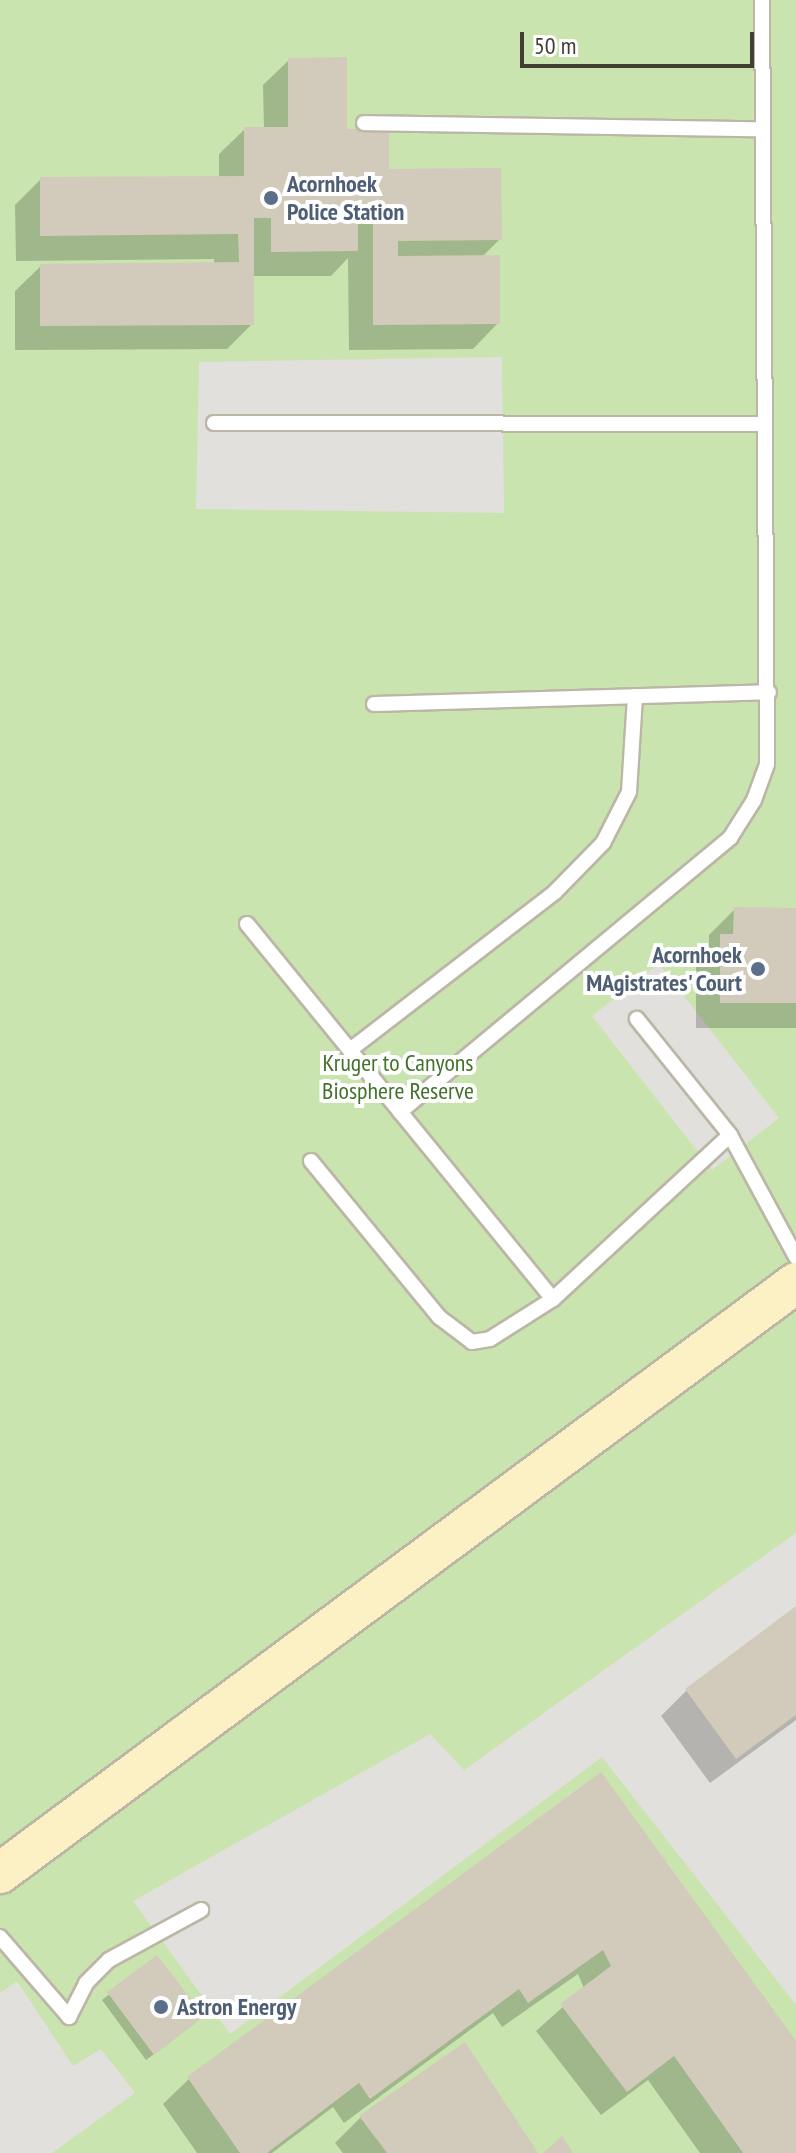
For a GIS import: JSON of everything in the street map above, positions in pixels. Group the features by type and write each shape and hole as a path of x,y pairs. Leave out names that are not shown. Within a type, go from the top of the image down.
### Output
{"street":[{"path":"0,1873 796,1283"}],"lane":[{"path":"400,1112 730,838 754,800 767,764 769,692 762,0"},
{"path":"364,123 763,129"},
{"path":"214,423 764,424"},
{"path":"374,704 769,692"},
{"path":"350,1050 555,892 603,843 629,792 635,696"},
{"path":"247,924 553,1299"},
{"path":"637,1019 730,1135 796,1257"},
{"path":"311,1161 439,1317 472,1342 490,1339 553,1299 730,1135"},
{"path":"0,1937 69,2017 86,1983 109,1960 201,1910"}],"green space":[{"name":"Kruger to Canyons Biosphere Reserve","path":"0,0 796,0 796,2153 0,2153"}],"shaded area":[{"path":"502,357 504,513 196,509 199,362"},
{"path":"659,964 779,1118 712,1170 592,1016"},
{"path":"796,1533 796,2005 602,1757 230,2034 133,1901 430,1734 464,1770"},
{"path":"17,1981 73,2066 101,2049 135,2093 52,2153 0,2153 0,1993"}],"building":[{"name":"Acornhoek Police Station","path":"347,57 347,129 389,129 389,169 501,168 502,240 398,241 398,256 500,255 500,324 373,325 373,218 358,218 358,251 271,252 271,218 254,218 254,325 40,326 40,264 239,262 238,234 40,236 40,177 244,176 244,127 288,127 288,58"},
{"name":"Acornhoek MAgistrates' Court","path":"734,907 796,908 796,1003 720,1003 720,934 733,934"},
{"path":"796,1606 796,1715 736,1759 685,1689"},
{"path":"601,1772 796,2041 796,2153 743,2153 674,2056 627,2092 560,2004 611,1966 603,1950 528,2003 519,1989 370,2099 359,2083 267,2153 240,2153 187,2077"},
{"path":"157,1955 204,2016 154,2055 107,1992"},
{"path":"465,2042 538,2153 387,2153 359,2116"},
{"path":"562,2136 573,2153 543,2153"}],"place":[{"name":"Acornhoek Police Station","path":"271,198"},
{"name":"Acornhoek MAgistrates' Court","path":"758,969"},
{"name":"Astron Energy","path":"161,2007"}]}
